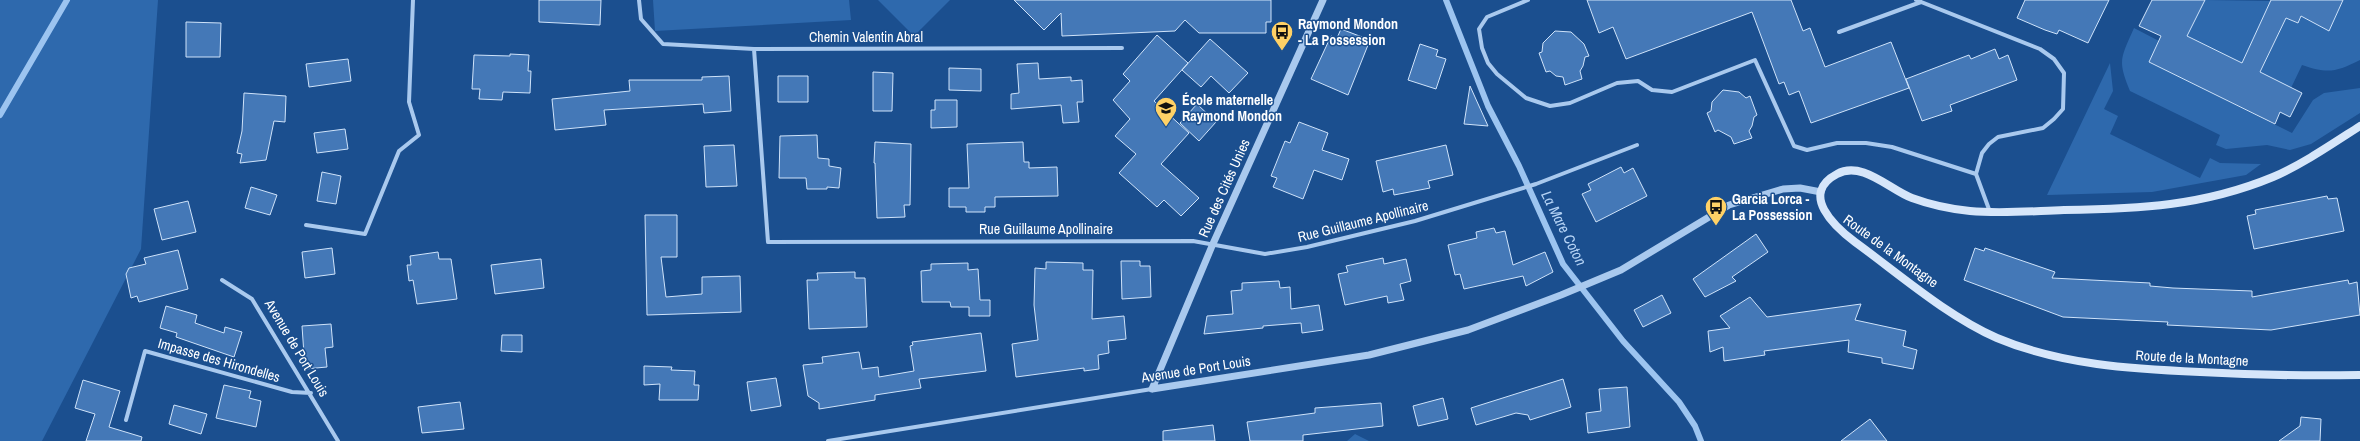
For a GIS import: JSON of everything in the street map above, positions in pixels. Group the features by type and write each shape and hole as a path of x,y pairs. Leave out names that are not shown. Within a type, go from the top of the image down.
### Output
{"main road":[{"path":"1821,192 1828,180 1840,172 1855,171 1870,174 1910,197 1937,206 1990,212 2147,208 2200,200 2275,176 2360,126"},
{"name":"Route de la Montagne","path":"1821,192 1822,207 1832,223 1849,237 1952,312 1996,337 2041,353 2087,363 2156,370 2290,377 2360,375"}],"street":[{"path":"306,225 365,234 399,151 419,135 409,102 413,0"},
{"name":"Chemin Valentin Abral","path":"639,0 641,19 663,44 754,48 1122,48"},
{"name":"Rue des Cités Unies","path":"1152,389 1212,246 1323,0"},
{"path":"1528,0 1487,17 1479,29 1482,48 1488,63 1497,74 1526,98 1550,106 1570,104 1617,83 1638,81 1652,90 1672,92 1755,60 1794,146 1807,150 1837,143 1866,143 1892,147 1976,174"},
{"path":"1916,0 2040,49 2054,59 2064,73 2063,109 2054,120 2044,128 1998,137 1989,144 1982,153 1976,174 1990,212"},
{"path":"1839,32 1921,2"},
{"name":"Rue Guillaume Apollinaire","path":"754,48 768,242 1193,241 1212,246 1265,254 1307,247 1415,221 1536,184 1637,145"},
{"name":"Avenue de Port Louis","path":"828,441 1369,355 1468,330 1561,295 1621,270 1729,205 1783,189 1800,188 1821,192"},
{"name":"Avenue de Port Louis","path":"222,280 252,299 311,393 338,441"},
{"name":"Impasse des Hirondelles","path":"126,420 146,351 292,392 311,393"}],"shaded area":[{"path":"0,0 158,0 141,249 42,441 0,441"},
{"path":"653,0 849,0 851,20 655,31"},
{"path":"878,0 950,0 914,36"},
{"path":"2205,0 2271,1 2242,63 2187,36"},
{"path":"2343,0 2360,0 2360,60 2338,69 2325,71 2302,65 2291,88 2260,72 2286,18 2297,23 2301,16 2329,31"},
{"path":"2134,28 2159,41 2149,62 2292,133 2313,100 2324,93 2360,88 2360,113 2311,144 2290,150 2267,145 2226,149 2216,145 2220,135 2130,91 2123,72 2122,59"},
{"path":"2110,63 2113,91 2104,109 2118,116 2110,134 2200,178 2210,158 2220,163 2261,164 2246,175 2152,192 2047,195"},
{"path":"1355,434 1369,441 1347,441"}],"building":[{"path":"539,0 601,0 600,25 539,22"},
{"path":"1014,0 1271,0 1271,22 1266,22 1266,33 1199,33 1185,20 1175,31 1062,36 1061,13 1044,30"},
{"path":"1587,0 1791,0 1803,31 1810,28 1825,67 1891,42 1909,88 1811,123 1799,91 1789,95 1784,82 1779,84 1752,12 1626,59 1613,27 1599,33"},
{"path":"2025,0 2109,0 2088,43 2059,30 2057,34 2017,18"},
{"path":"2152,0 2205,0 2187,36 2242,63 2271,0 2343,0 2329,31 2301,16 2298,23 2286,18 2260,72 2302,93 2290,117 2280,112 2275,124 2149,62 2161,36 2139,26"},
{"path":"186,22 221,23 220,57 186,57"},
{"path":"1341,29 1370,40 1348,95 1311,79 1331,36 1337,38"},
{"path":"1555,31 1571,32 1584,44 1589,56 1585,57 1580,71 1582,79 1565,85 1563,77 1556,76 1550,71 1546,72 1539,53 1542,52 1543,43"},
{"name":"École maternelle Raymond Mondon","path":"1157,35 1188,63 1154,101 1189,133 1161,164 1199,198 1181,216 1164,200 1157,207 1119,173 1136,154 1115,136 1130,119 1113,100 1130,81 1123,74"},
{"path":"1210,39 1248,73 1229,93 1211,76 1201,87 1182,70"},
{"path":"1420,44 1438,50 1436,56 1446,59 1436,89 1408,80"},
{"path":"1995,49 1999,59 2008,55 2017,80 1950,105 1952,111 1922,121 1906,79 1969,55 1971,59"},
{"path":"510,54 529,55 528,71 531,71 530,93 503,92 502,100 479,99 480,89 472,89 474,55 510,56"},
{"path":"348,59 351,81 309,87 306,64"},
{"path":"1038,63 1039,79 1071,77 1071,81 1082,80 1083,102 1077,102 1079,122 1063,123 1061,105 1011,109 1011,94 1019,93 1017,64"},
{"path":"949,68 981,69 981,91 949,90"},
{"path":"873,72 893,73 892,111 873,111"},
{"path":"729,76 731,111 704,113 703,104 604,110 606,125 555,130 552,99 630,91 629,80 702,80 702,77"},
{"path":"778,76 808,76 808,102 778,102"},
{"path":"1470,86 1488,126 1464,124"},
{"path":"1723,90 1739,92 1746,98 1750,96 1757,115 1754,117 1749,131 1752,138 1734,144 1731,137 1718,130 1715,132 1707,113 1711,111 1712,102"},
{"path":"244,93 286,96 285,122 274,121 266,160 240,163 242,154 237,153 242,131"},
{"path":"935,100 957,100 957,127 931,128 931,110 935,110"},
{"path":"1197,104 1216,122 1199,141 1180,123"},
{"path":"1299,122 1328,133 1322,150 1349,159 1342,180 1314,170 1303,199 1273,187 1277,178 1271,176 1285,141 1290,143"},
{"path":"345,129 348,149 317,153 314,133"},
{"path":"817,135 818,158 829,159 829,166 841,168 839,188 827,187 827,189 807,189 806,178 779,178 780,136"},
{"path":"875,142 911,144 910,205 904,205 905,217 877,218 874,163"},
{"path":"1023,142 1024,162 1029,162 1029,168 1057,167 1058,196 995,197 995,207 985,207 985,212 966,212 966,207 949,207 949,188 969,188 967,144"},
{"path":"734,145 737,186 706,187 704,146"},
{"path":"1446,145 1453,175 1428,181 1430,188 1394,195 1393,189 1383,192 1376,161"},
{"path":"1621,167 1624,173 1633,168 1647,196 1596,222 1582,194 1591,190 1588,184"},
{"path":"322,172 341,176 336,204 317,201"},
{"path":"251,187 277,195 270,215 245,208"},
{"path":"2327,196 2328,199 2337,198 2344,231 2254,249 2247,216 2256,214 2255,210"},
{"path":"188,201 196,232 162,240 154,209"},
{"path":"645,215 677,215 677,257 661,257 666,297 702,294 702,277 740,276 741,312 647,315"},
{"path":"1494,228 1496,233 1505,231 1513,265 1545,252 1553,272 1526,286 1523,276 1464,289 1460,274 1455,275 1448,245 1477,238 1476,232"},
{"path":"1756,234 1768,252 1732,277 1736,281 1705,297 1693,279"},
{"path":"332,248 335,274 305,278 302,252"},
{"path":"1975,248 1984,251 1985,248 2055,272 2052,278 2150,283 2150,286 2173,288 2252,291 2252,297 2348,280 2349,284 2357,282 2360,315 2271,330 2167,325 2168,322 2063,317 1964,280"},
{"path":"178,250 188,289 139,302 137,296 131,298 126,274 129,268 146,264 144,258"},
{"path":"438,252 439,259 451,259 457,299 417,304 413,280 409,281 407,265 411,265 410,256"},
{"path":"1383,258 1384,264 1406,259 1411,281 1400,284 1404,300 1388,303 1387,296 1345,305 1338,274 1348,272 1346,266"},
{"path":"541,259 544,288 495,294 491,265"},
{"path":"1121,261 1140,261 1140,266 1150,266 1151,297 1122,299"},
{"path":"1046,262 1083,263 1083,270 1093,270 1092,319 1124,316 1126,339 1108,341 1109,353 1098,355 1099,369 1084,371 1084,368 1016,377 1012,344 1038,340 1034,305 1035,268 1046,269"},
{"path":"968,263 968,270 978,269 980,300 990,300 990,316 969,316 969,307 951,307 950,302 922,302 921,271 931,270 931,264"},
{"path":"855,272 855,278 865,278 867,327 809,329 807,280 818,280 817,273"},
{"path":"1279,281 1280,288 1290,287 1291,309 1319,305 1323,330 1302,333 1301,323 1263,326 1263,328 1204,334 1207,316 1233,314 1231,291 1242,290 1242,283"},
{"path":"1662,295 1671,313 1643,327 1634,310"},
{"path":"1750,297 1767,317 1861,304 1855,320 1906,331 1903,346 1917,350 1913,369 1882,363 1882,358 1848,352 1849,340 1764,351 1765,355 1724,361 1723,347 1710,352 1708,331 1730,328 1720,316"},
{"path":"166,306 197,315 195,323 224,333 225,327 242,332 234,357 176,337 177,333 160,328"},
{"path":"331,324 333,347 325,348 327,367 305,369 302,326"},
{"path":"981,333 986,371 919,379 921,388 875,395 875,400 819,409 819,403 808,396 803,365 823,363 822,357 859,352 862,369 878,367 879,377 914,371 910,346 913,345 912,342"},
{"path":"502,335 522,335 522,352 501,351"},
{"path":"644,366 672,367 671,370 695,371 694,385 699,385 698,400 659,400 660,384 644,385"},
{"path":"776,378 781,406 751,411 747,382"},
{"path":"1563,379 1571,407 1530,420 1528,415 1516,413 1476,425 1471,408"},
{"path":"83,380 120,391 109,427 142,437 141,441 86,441 95,414 75,408"},
{"path":"224,385 251,391 249,398 261,401 256,427 216,418"},
{"path":"1627,387 1630,427 1588,433 1586,413 1601,411 1599,389"},
{"path":"1443,398 1448,419 1418,426 1413,406"},
{"path":"460,402 464,429 422,433 418,407"},
{"path":"1381,403 1383,426 1303,435 1303,441 1250,441 1247,422 1315,413 1315,408"},
{"path":"174,405 207,414 201,434 169,424"},
{"path":"2301,417 2321,419 2320,441 2279,441 2300,426"},
{"path":"1870,419 1887,441 1841,441 1862,425"},
{"path":"1213,425 1215,441 1163,441 1163,431"}],"waterway":[{"path":"0,115 67,0"},
{"name":"La Mare Coton","path":"1446,0 1488,106 1519,166 1563,264 1623,341 1679,402 1695,426 1701,441"}],"place":[{"name":"Raymond Mondon - La Possession","path":"1282,52"},
{"name":"École maternelle Raymond Mondon","path":"1166,128"},
{"name":"Garcia Lorca - La Possession","path":"1716,226"}]}
